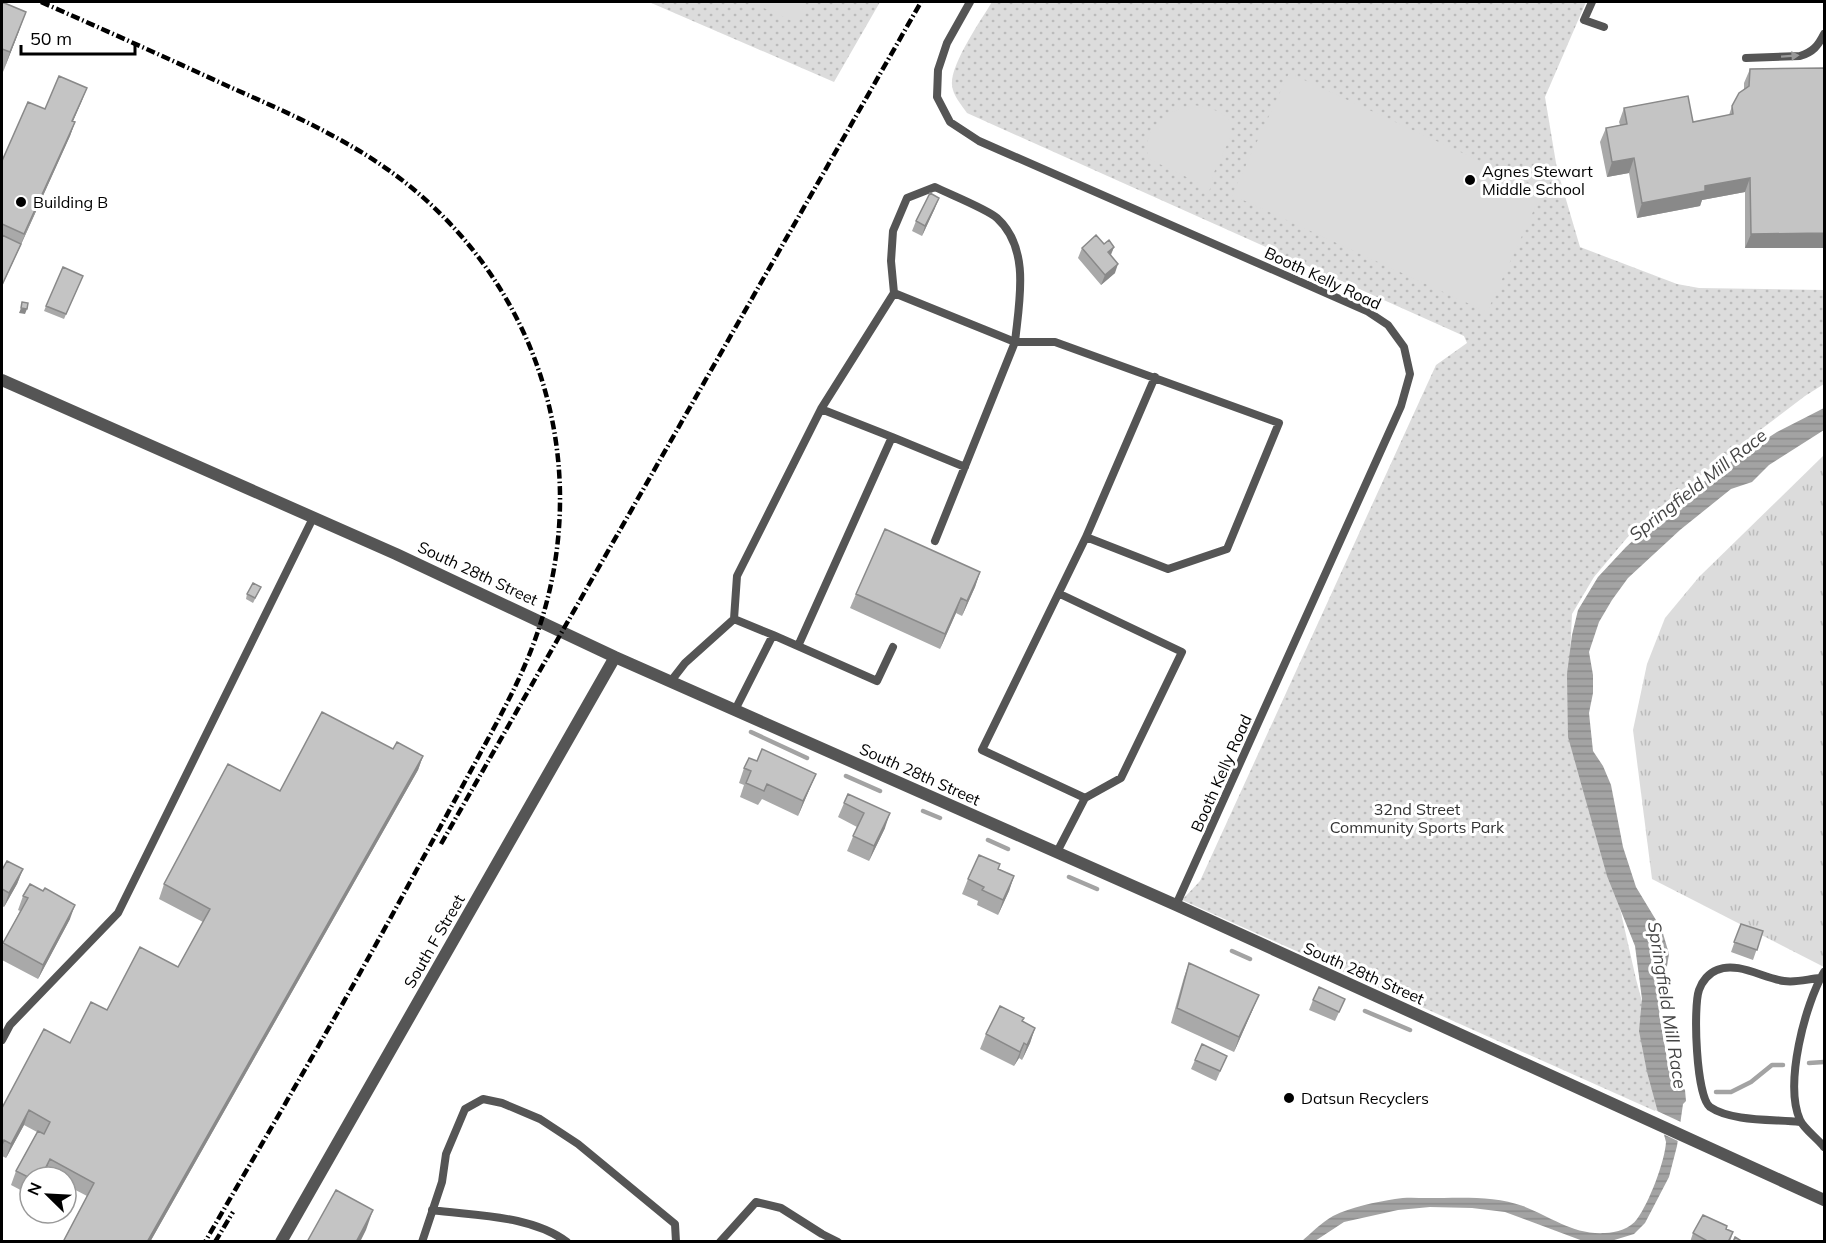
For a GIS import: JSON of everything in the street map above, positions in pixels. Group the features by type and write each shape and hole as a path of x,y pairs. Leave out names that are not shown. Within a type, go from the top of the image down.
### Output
{"street":[{"name":"South 28th Street","path":"2,380 523,612 615,657 1176,905 1824,1200"},
{"name":"South F Street","path":"281,1242 615,657"}],"lane":[{"name":"Booth Kelly Road","path":"970,2 947,43 938,70 937,97 951,122 979,141 1367,311 1388,325 1404,347 1410,374 1401,406 1176,905"},
{"path":"1592,2 1584,20 1604,27"},
{"path":"1746,58 1808,54 1817,47 1824,34"},
{"path":"671,681 686,663 734,619 737,576 821,409 894,293 891,261 893,231 907,198 935,187 997,218 1014,241 1021,280 1015,342 935,541"},
{"path":"894,293 1015,342 1055,342 1279,423 1227,549 1168,569 1086,537"},
{"path":"1085,798 982,750 1060,594 1155,377"},
{"path":"821,409 965,467"},
{"path":"798,646 892,437"},
{"path":"2,1040 10,1025 118,913 313,518"},
{"path":"1057,852 1085,798 1121,778 1182,652 1060,594"},
{"path":"734,619 877,681 893,647"},
{"path":"735,710 773,635"},
{"path":"1800,1122 1744,1118 1710,1107 1702,1089 1696,1047 1696,1010 1699,991 1708,975 1716,970 1732,967 1786,982 1822,975"},
{"path":"1822,975 1804,1024 1794,1074 1793,1099 1800,1122 1824,1147"},
{"path":"432,1242 423,1240 442,1182 446,1154 465,1109 483,1099 501,1102 540,1119 578,1144 675,1224 676,1242"},
{"path":"720,1242 756,1202 781,1208 838,1242"},
{"path":"432,1210 537,1225 557,1234 567,1242"}],"green space":[{"path":"649,2 880,2 834,82"},
{"path":"750,2 806,2 797,23"},
{"name":"32nd Street Community Sports Park","path":"992,2 1586,2 1545,97 1557,169 1580,247 1677,284 1699,288 1824,290 1824,384 1670,499 1632,532 1594,577 1572,614 1571,736 1619,904 1673,1119 1182,900 1200,881 1436,365 1467,343 1464,336 967,113 954,93 953,76 967,43"},
{"path":"1289,73 1543,190 1487,312 1232,195"},
{"path":"1193,105 1223,114 1231,130 1229,140 1212,177 1213,183 1209,191 1199,189 1199,183 1149,159 1147,148 1152,130 1165,116"},
{"path":"1824,455 1824,967 1652,879 1633,730 1647,664 1665,618 1699,577"}],"shaded area":[{"path":"1824,408 1824,430 1769,465 1752,482 1731,489 1680,530 1628,578 1599,622 1589,652 1593,675 1593,693 1589,713 1593,751 1603,766 1611,785 1623,847 1636,887 1662,930 1669,954 1659,1014 1669,1070 1685,1090 1686,1101 1683,1104 1677,1146 1669,1177 1645,1223 1634,1234 1611,1241 1583,1241 1505,1212 1430,1207 1398,1210 1344,1222 1315,1241 1301,1242 1333,1216 1356,1207 1403,1198 1475,1198 1512,1202 1572,1228 1593,1233 1609,1233 1623,1229 1631,1225 1642,1212 1660,1170 1666,1142 1647,1072 1639,1031 1642,999 1635,946 1607,876 1568,737 1567,674 1572,635 1578,610 1598,577 1665,511 1726,465 1777,432"}],"pier":[{"path":"1655,1110 1683,1123 1680,1142 1661,1133"}],"building":[{"path":"2,2 26,12 10,52 2,49"},
{"path":"1824,68 1824,233 1751,234 1750,178 1705,186 1705,191 1642,203 1634,158 1612,162 1606,128 1627,124 1624,108 1688,96 1693,122 1733,114 1732,106 1739,93 1749,86 1750,69"},
{"name":"Building B","path":"59,76 87,88 72,121 75,122 24,234 2,224 2,161 28,102 45,109"},
{"path":"930,193 939,198 925,226 916,221"},
{"path":"2,235 21,244 2,285"},
{"path":"1096,235 1104,244 1109,240 1114,247 1108,252 1118,264 1105,275 1082,248"},
{"path":"63,267 83,276 66,314 46,306"},
{"path":"22,302 28,303 27,309 21,308"},
{"path":"885,529 980,572 967,601 961,598 945,634 856,594"},
{"path":"253,583 261,587 255,598 247,594"},
{"path":"322,712 393,749 397,742 423,756 147,1242 63,1242 72,1225 78,1225 78,1213 94,1183 78,1174 78,1165 61,1165 50,1159 47,1165 19,1165 38,1131 44,1134 50,1122 29,1110 11,1144 4,1140 2,1145 2,1108 44,1029 70,1043 91,1002 107,1010 140,947 178,967 210,909 164,884 228,764 280,791"},
{"path":"762,749 816,774 803,801 767,784 764,791 746,783 751,771 744,768 749,758 757,761"},
{"path":"848,794 890,813 874,846 853,836 864,813 844,803"},
{"path":"979,855 1000,864 998,869 1014,876 1003,900 982,890 984,887 968,879"},
{"path":"7,861 23,869 9,893 2,889 2,870"},
{"path":"30,884 43,891 45,888 75,905 43,965 3,943 28,898 23,896"},
{"path":"1741,924 1763,931 1757,950 1734,942"},
{"path":"1189,963 1259,995 1239,1037 1177,1008"},
{"path":"1319,987 1345,999 1339,1012 1313,1000"},
{"path":"1000,1006 1024,1018 1022,1021 1035,1028 1027,1045 1024,1043 1020,1052 986,1034"},
{"path":"1202,1044 1227,1056 1220,1071 1195,1060"},
{"path":"336,1190 373,1210 356,1242 307,1242"},
{"path":"1703,1215 1727,1226 1726,1229 1733,1232 1728,1242 1709,1242 1693,1233"},
{"path":"1735,1237 1743,1242 1733,1242"}],"waterway":[{"path":"751,732 807,758"},
{"path":"846,776 880,791"},
{"path":"923,811 940,818"},
{"path":"988,840 1008,849"},
{"path":"1069,877 1097,889"},
{"path":"1232,951 1250,959"},
{"path":"1365,1011 1410,1030"},
{"path":"1809,1063 1824,1062"},
{"path":"1716,1092 1731,1092 1751,1082 1772,1065 1783,1065"}],"railway":[{"path":"41,2 298,118 362,152 402,180 450,224 490,273 521,327 543,385 556,445 560,508 554,571 537,634 512,694 391,918 205,1242"},
{"path":"441,844 921,2"},
{"path":"215,1242 233,1212"}],"place":[{"name":"Agnes Stewart Middle School","path":"1470,180"},
{"name":"Building B","path":"21,202"},
{"name":"Datsun Recyclers","path":"1289,1098"}],"water label":[{"name":"Springfield Mill Race","path":"1698,485"},
{"name":"Springfield Mill Race","path":"1667,1005"}]}
